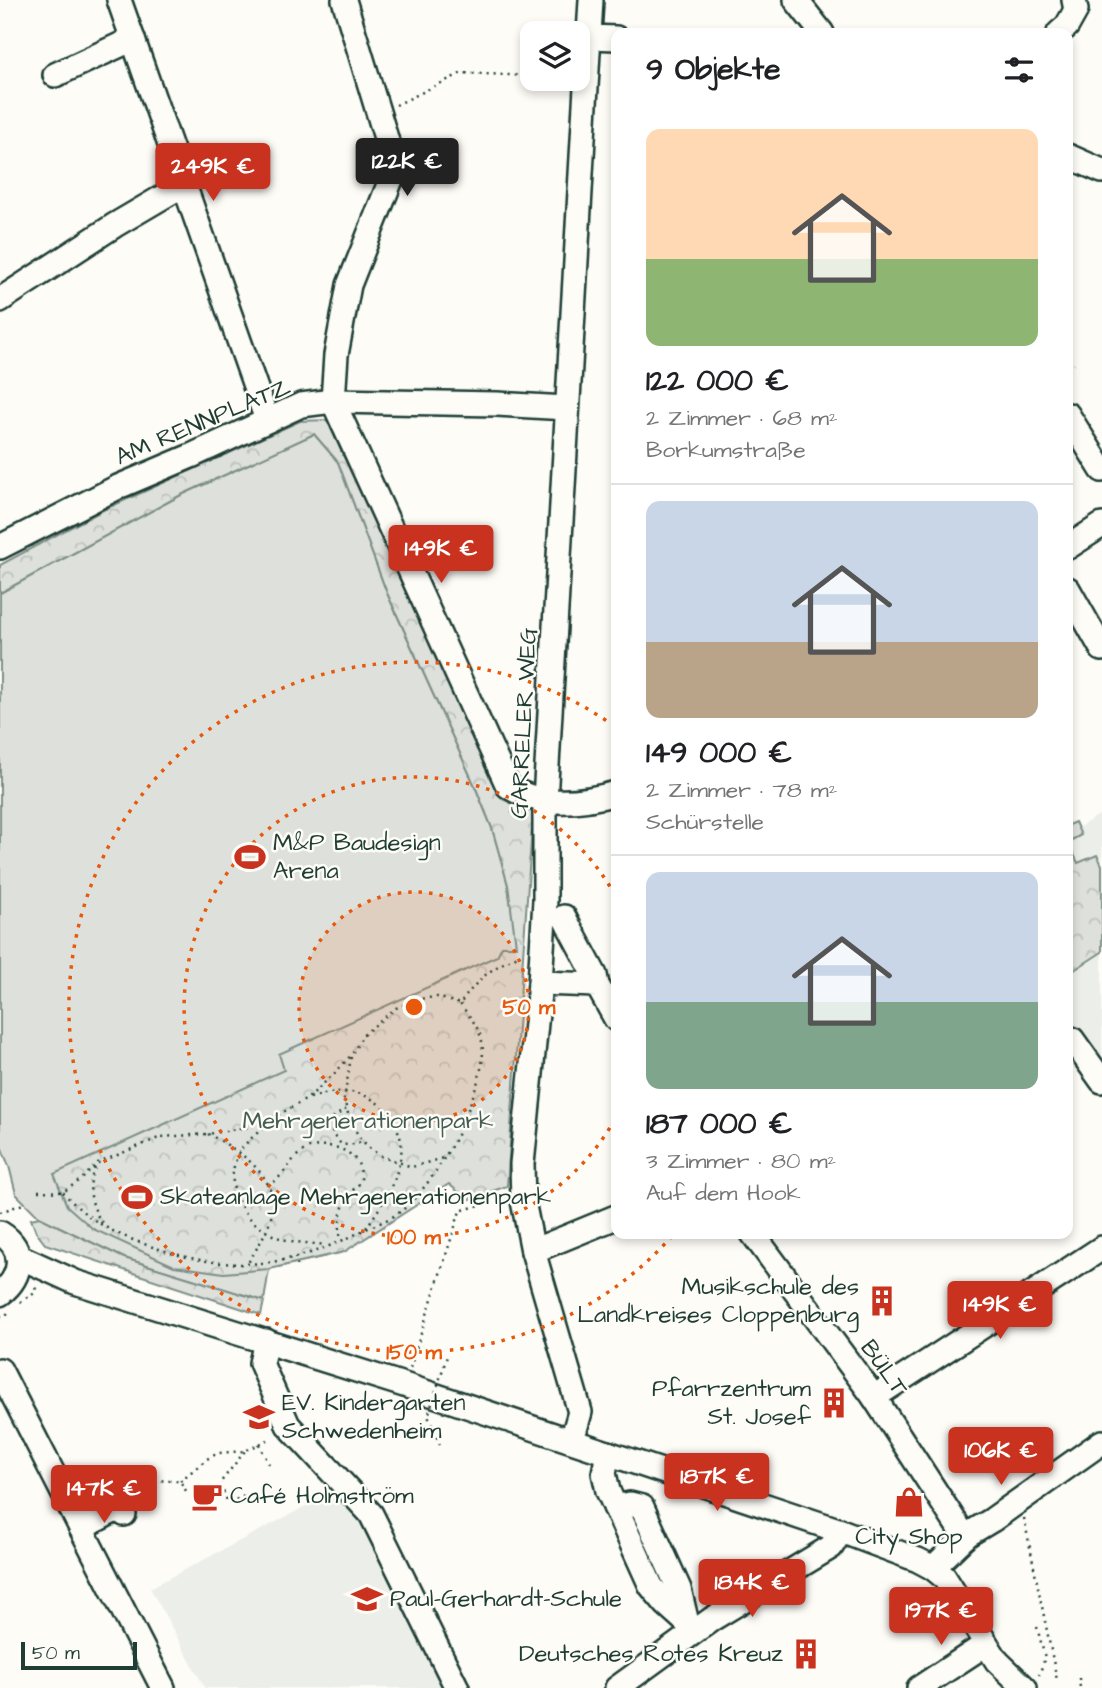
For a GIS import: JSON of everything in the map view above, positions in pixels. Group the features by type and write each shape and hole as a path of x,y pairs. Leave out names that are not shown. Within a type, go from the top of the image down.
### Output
{"street":[{"path":"119,0 267,420"},
{"path":"344,0 393,161 392,177 349,285 336,355 333,401 508,786 521,795 545,800 567,801 611,794"},
{"name":"GARRELER WEG","path":"590,21 591,0"},
{"path":"796,0 818,28"},
{"path":"1065,28 1076,10 1074,0"},
{"path":"590,37 611,38"},
{"path":"55,75 133,39"},
{"name":"GARRELER WEG","path":"586,91 545,800 545,900 540,983 522,1164 523,1192 533,1251 590,1447 604,1473 615,1507 651,1586 666,1604 691,1626"},
{"path":"1073,158 1102,171"},
{"path":"0,300 115,225 183,185"},
{"name":"AM RENNPLATZ","path":"0,547 118,486 191,456 300,405 333,401 567,408"},
{"path":"1073,423 1102,470"},
{"path":"1073,544 1102,525"},
{"path":"1073,598 1102,649"},
{"path":"564,917 611,1010"},
{"path":"540,983 597,985"},
{"path":"1073,1040 1102,1082"},
{"path":"533,1251 611,1219"},
{"path":"0,1233 12,1243 18,1256 75,1282 404,1385 901,1553 933,1567 954,1590 986,1644 1011,1676 1032,1682"},
{"name":"BÜLT","path":"757,1239 874,1397 965,1537"},
{"path":"874,1397 1102,1248"},
{"path":"18,1256 7,1287 75,1282"},
{"path":"266,1341 261,1363 288,1425 371,1514 457,1688"},
{"path":"3,1376 163,1688"},
{"path":"933,1567 965,1537 1102,1442"},
{"path":"81,1528 122,1510"},
{"path":"617,1688 691,1626 831,1547 841,1531"},
{"path":"919,1688 986,1644"}],"path":[{"path":"379,113 462,73 520,75"},
{"path":"460,1004 482,977 497,965 518,956"},
{"path":"63,1192 78,1210 117,1235 175,1255 217,1264 246,1266 295,1257 329,1246 399,1213 436,1173 463,1124 479,1079 483,1046 479,1031 460,1004 437,997 418,999 396,1008 363,1035 352,1054 307,1099"},
{"path":"352,1054 345,1090 346,1109 363,1141 379,1155 412,1167 444,1157"},
{"path":"38,1191 63,1192 82,1179 98,1163 161,1137 208,1134 248,1127 307,1099 345,1090 367,1095 381,1104 401,1137 399,1163 389,1194 365,1230"},
{"path":"341,1241 338,1224 342,1207 360,1184 362,1177 358,1164 339,1146 332,1134 332,1123 338,1113 346,1109"},
{"path":"276,1116 240,1151 232,1172 236,1199 244,1213 266,1231 278,1237 329,1246"},
{"path":"208,1134 240,1151 262,1174 267,1185 272,1206 266,1231 246,1266"},
{"path":"267,1185 281,1178 298,1154 309,1148 349,1145 363,1141"},
{"path":"98,1163 90,1179 90,1191 94,1212 104,1226"},
{"path":"404,1385 460,1210 523,1192"},
{"path":"0,1212 26,1203"},
{"path":"295,1257 298,1267"},
{"path":"440,1445 428,1416 448,1353"},
{"path":"122,1510 134,1500 143,1480 180,1481 207,1459 218,1454 245,1451 276,1436 288,1425"},
{"path":"259,1444 269,1464"},
{"path":"244,1496 228,1503 220,1483 245,1451"},
{"path":"180,1481 188,1494"},
{"path":"1021,1500 1057,1680"},
{"path":"1032,1682 1045,1658 1037,1627"},
{"path":"1079,1678 1080,1688"}],"shaded area":[{"path":"1102,813 1102,1067 1073,1027 1073,823 1078,828"},
{"path":"339,1489 364,1515 451,1688 205,1688 150,1588"}],"green space":[{"name":"Mehrgenerationenpark","path":"327,420 502,799 533,812 507,1186 467,1200 449,1184 344,1252 269,1269 224,1273 174,1266 93,1229 67,1206 54,1174 284,1070 279,1054 497,956 502,946 516,946 508,885 492,828 387,593 338,462 314,434 179,496 0,593 0,565 101,511 300,421"},
{"name":"M&P Baudesign Arena","path":"314,434 338,462 387,593 492,828 508,885 517,946 497,956 344,1252 269,1269 264,1301 124,1258 39,1217 16,1194 0,1144 0,593 179,496"},
{"path":"1075,822 1081,835 1073,839 1073,823"},
{"path":"1073,852 1078,863 1097,855 1102,865 1102,952 1073,971"},
{"path":"39,1217 124,1258 264,1301 261,1315 45,1244 31,1219"}],"place":[{"name":"M&P Baudesign Arena","path":"250,857"},
{"name":"Skateanlage Mehrgenerationenpark","path":"137,1197"},
{"name":"Musikschule des Landkreises Cloppenburg","path":"882,1301"},
{"name":"Pfarrzentrum St. Josef","path":"834,1403"},
{"name":"EV. Kindergarten Schwedenheim","path":"259,1417"},
{"name":"Café Holmström","path":"207,1496"},
{"name":"City Shop","path":"909,1502"},
{"name":"Paul-Gerhardt-Schule","path":"367,1599"},
{"name":"Deutsches Rotes Kreuz","path":"806,1654"}]}
